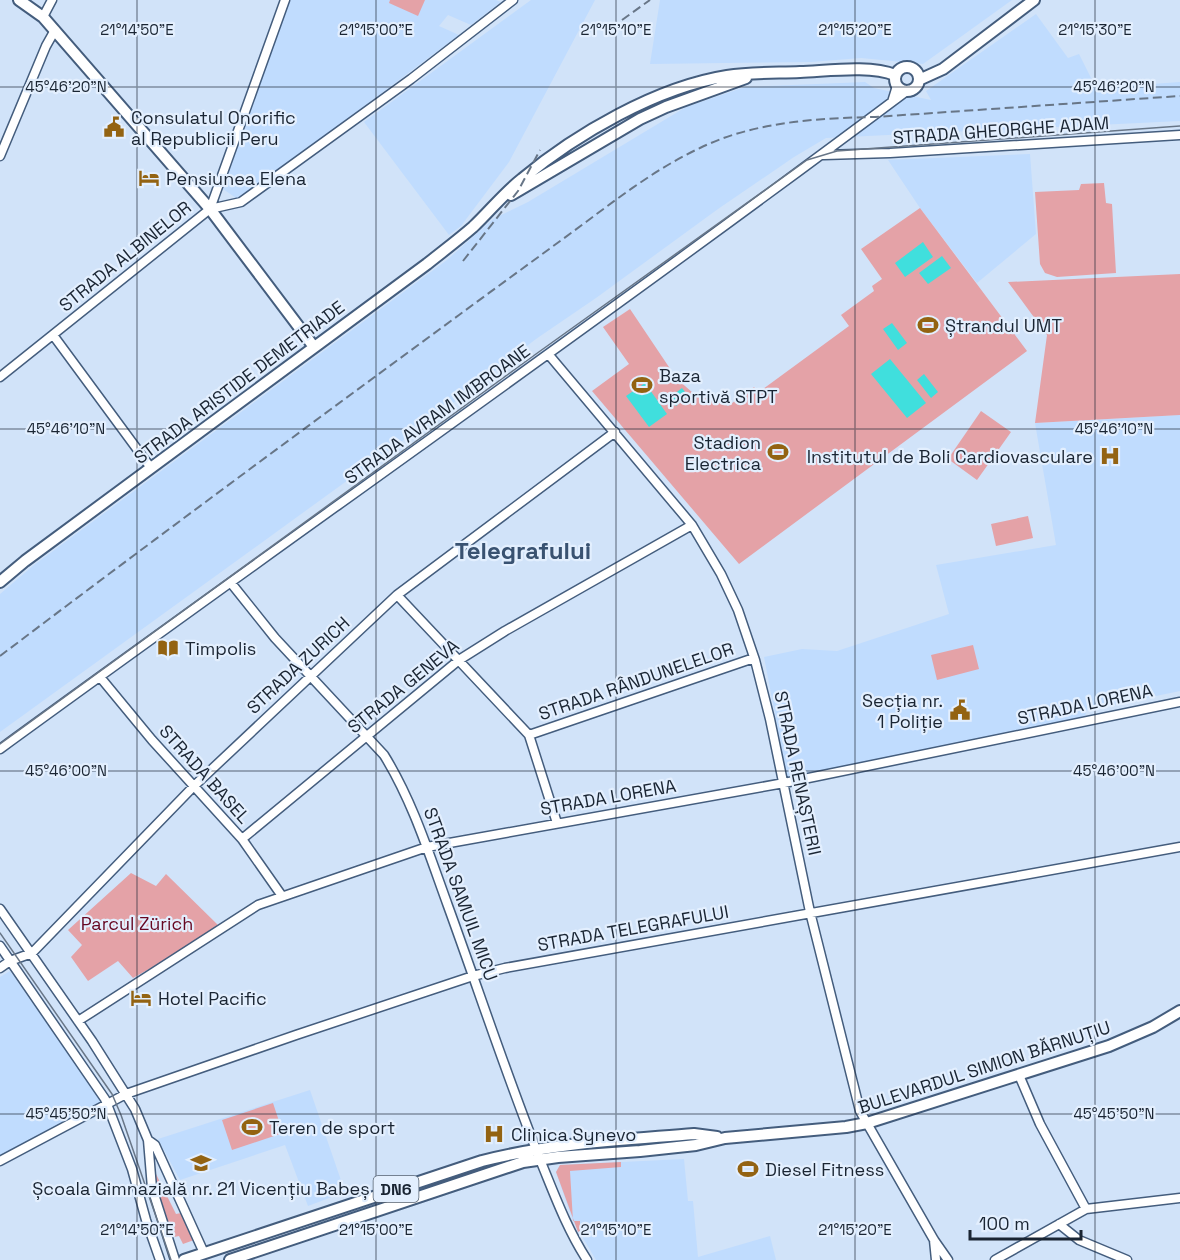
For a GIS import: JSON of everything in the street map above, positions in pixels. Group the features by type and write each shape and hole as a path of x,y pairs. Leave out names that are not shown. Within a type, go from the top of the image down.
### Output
{"main road":[{"path":"19,0 43,17 55,30 210,209 314,347"},
{"path":"921,79 943,69 1034,0"},
{"path":"908,68 918,72 921,79 919,86 908,90 897,86 894,81 900,69 908,68"},
{"name":"STRADA ARISTIDE DEMETRIADE","path":"0,582 25,561 454,242 496,205 639,120 682,101 757,75 868,70 895,75"},
{"name":"BULEVARDUL SIMION BĂRNUȚIU","path":"230,1260 523,1162 696,1145 725,1138 846,1128 867,1123 1132,1037 1178,1011"},
{"name":"BULEVARDUL SIMION BĂRNUȚIU","path":"184,1260 482,1161 535,1148 694,1134 725,1138"}],"street":[{"path":"43,17 52,0"},
{"name":"STRADA ALBINELOR","path":"0,377 210,209 285,0"},
{"path":"210,209 241,202 411,79 513,0"},
{"path":"0,156 46,46 55,30"},
{"path":"892,103 897,86"},
{"name":"STRADA AVRAM IMBROANE","path":"0,749 549,355 824,155 908,90"},
{"name":"STRADA GHEORGHE ADAM","path":"824,155 1180,135"},
{"path":"53,335 151,468"},
{"name":"STRADA RENAȘTERII","path":"549,355 692,525 734,601 754,658 770,719 810,912 860,1111 934,1240 948,1260"},
{"name":"STRADA ZURICH","path":"32,953 194,786 397,595 615,432"},
{"name":"STRADA GENEVA","path":"242,839 459,660 505,631 692,525"},
{"name":"STRADA SAMUIL MICU","path":"231,583 275,638 384,755 396,774 427,847 535,1148 563,1219 587,1260"},
{"path":"397,595 529,735 556,823"},
{"name":"STRADA RÂNDUNELELOR","path":"529,735 754,658"},
{"name":"STRADA BASEL","path":"100,677 152,740 242,839 282,896"},
{"name":"STRADA LORENA","path":"78,1021 258,905 427,847 784,783 1180,702"},
{"name":"STRADA TELEGRAFULUI","path":"0,1161 126,1094 473,976 505,968 810,912 1180,847"},
{"path":"0,909 78,1021 126,1094 140,1120 148,1140 152,1188 176,1260"},
{"path":"0,946 100,1089 132,1169 160,1260"},
{"path":"0,968 10,961 32,953"},
{"path":"1019,1075 1041,1124 1086,1209"},
{"path":"148,1140 155,1144 204,1253"},
{"path":"995,1260 1086,1209 1180,1198"},
{"path":"1059,1224 1079,1239 1127,1260"},
{"name":"STRADA RENAȘTERII","path":"934,1240 936,1260"}],"shaded area":[{"path":"290,0 496,0 501,2 471,25 448,15 439,26 459,35 239,200 223,189"},
{"path":"531,0 595,0 509,162 461,226 449,235 364,122"},
{"path":"660,0 1012,0 923,64 861,58 811,62 650,64"},
{"path":"1036,14 1068,58 1079,54 1096,88 1180,82 1180,121 826,138 718,209 536,339 431,420 0,732 0,594 34,565 447,260 493,219 528,202 686,107 745,87 865,82 874,88 931,100 926,91"},
{"path":"1030,154 1036,234 977,283 920,208 888,160"},
{"path":"923,242 933,257 905,277 895,263"},
{"path":"942,256 951,268 928,284 919,273"},
{"path":"892,323 907,343 898,350 883,329"},
{"path":"890,359 926,403 907,418 871,374"},
{"path":"924,374 938,392 931,398 917,380"},
{"path":"645,383 667,414 649,427 626,396"},
{"path":"682,388 688,396 676,406 669,398"},
{"path":"1180,415 1180,691 1093,709 1088,706 1084,719 787,777 764,657 802,649 837,651 949,614 936,565 1056,545 1035,423"},
{"path":"10,971 102,1101 0,1156 0,977"},
{"name":"Școala Gimnazială nr. 21 Vicențiu Babeș","path":"310,1090 345,1192 308,1206 285,1145 180,1180 158,1139"},
{"path":"684,1159 688,1201 693,1201 698,1257 770,1236 776,1260 596,1260 573,1221 556,1172 560,1165"}],"green space":[{"path":"390,0 425,0 418,16 389,3"},
{"path":"1104,183 1106,203 1112,204 1116,273 1057,277 1045,273 1040,264 1035,192 1079,190 1081,184"},
{"path":"920,208 1027,351 739,564 592,391 629,364 603,327 630,309 677,379 693,393 728,406 754,387 759,392 849,326 841,315 874,291 872,286 882,279 861,249"},
{"path":"1180,274 1180,415 1035,423 1047,335 1008,282"},
{"path":"981,411 1011,432 977,480 948,459"},
{"path":"1028,516 1033,538 996,546 991,524"},
{"path":"973,645 979,669 937,680 931,655"},
{"name":"Parcul Zürich","path":"131,873 156,886 166,874 218,925 133,978 118,961 88,981 71,957 82,945 68,930"},
{"name":"Teren de sport","path":"273,1103 283,1133 232,1150 222,1120"},
{"path":"621,1162 621,1167 570,1171 573,1218 556,1172 560,1165"},
{"path":"153,1168 176,1214 181,1213 194,1240 183,1244 179,1236 174,1237 171,1228 167,1228 154,1189"},
{"path":"574,1221 580,1221 578,1232"}],"tram line":[{"path":"0,744 807,160 837,151 1180,126"},
{"path":"0,933 112,1094 171,1260"}],"railway":[{"path":"622,20 650,0"},
{"path":"0,656 613,202 655,173 700,148 742,132 808,120 1180,96"},
{"path":"463,261 518,191 540,150"}],"place":[{"name":"Consulatul Onorific al Republicii Peru","path":"114,127"},
{"name":"Pensiunea Elena","path":"149,178"},
{"name":"Ștrandul UMT","path":"928,325"},
{"name":"Baza sportivă STPT","path":"642,385"},
{"name":"Stadion Electrica","path":"778,452"},
{"name":"Institutul de Boli Cardiovasculare","path":"1110,456"},
{"name":"Timpolis","path":"168,648"},
{"name":"Secția nr. 1 Poliție","path":"960,710"},
{"name":"Hotel Pacific","path":"141,998"},
{"name":"Teren de sport","path":"252,1127"},
{"name":"Clinica Synevo","path":"494,1134"},
{"name":"Școala Gimnazială nr. 21 Vicențiu Babeș","path":"201,1163"},
{"name":"Diesel Fitness","path":"748,1169"}],"district":[{"name":"Telegrafului","path":"523,550"}]}
